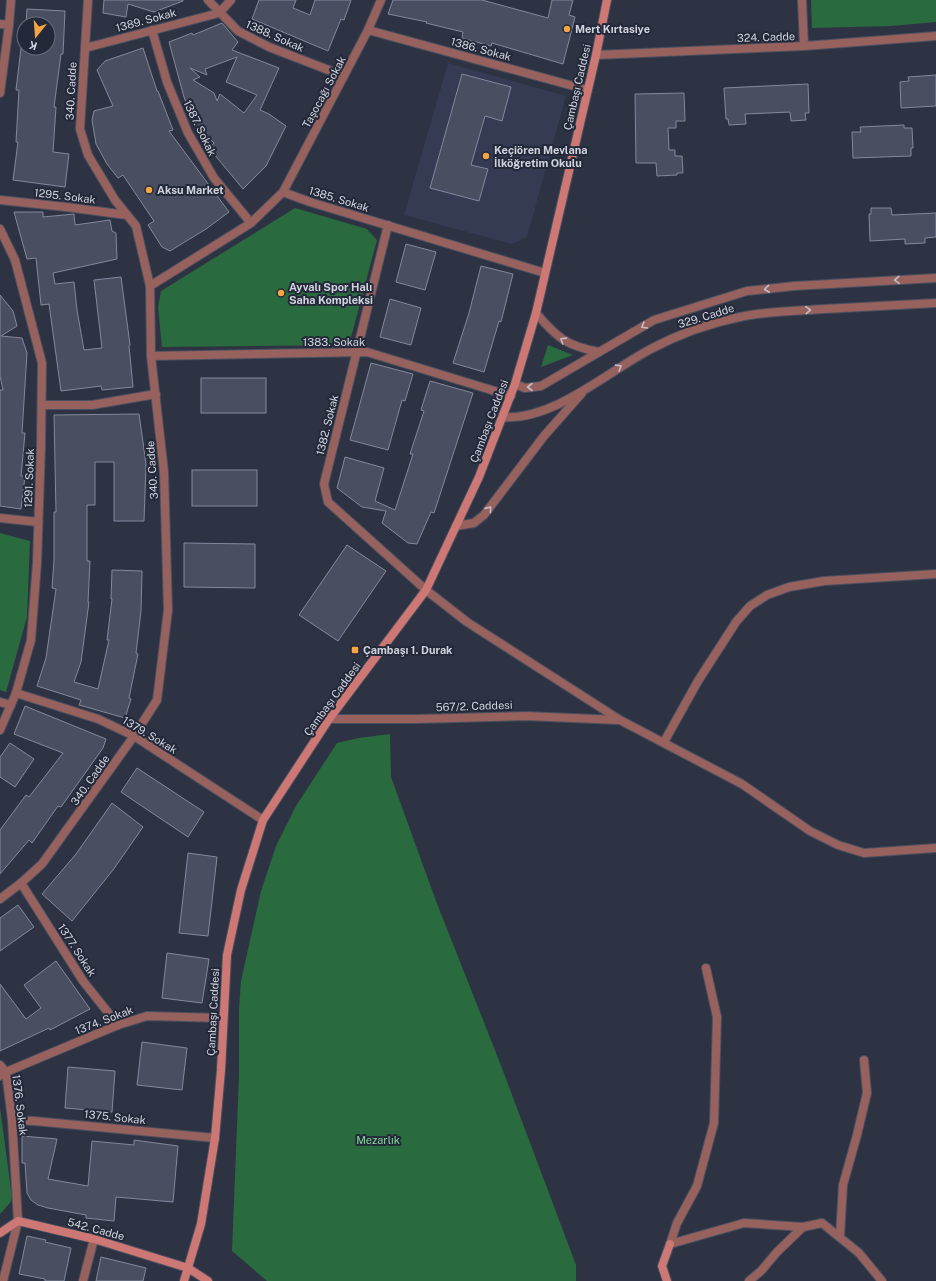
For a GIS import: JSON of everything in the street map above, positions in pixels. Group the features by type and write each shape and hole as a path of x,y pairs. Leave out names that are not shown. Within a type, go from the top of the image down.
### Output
{"main road":[{"name":"Çambaşı Caddesi","path":"184,1281 201,1224 215,1138 221,1070 227,955 240,890 263,820 329,719 426,590 479,477 511,396 536,313 596,55 607,0"},
{"path":"0,1233 18,1222"},
{"name":"542. Cadde","path":"18,1222 94,1239 188,1268 208,1281"},
{"path":"667,1281 662,1266 670,1244"}],"street":[{"path":"0,93 11,0"},
{"name":"340. Cadde","path":"0,899 42,864 134,736 157,700 168,610 164,472 151,356 150,286 136,226 115,200 88,155 80,129 88,0"},
{"name":"1388. Sokak","path":"208,0 238,31 269,47 344,76"},
{"path":"219,13 231,0"},
{"name":"Taşocağı Sokak","path":"284,192 368,30 381,0"},
{"path":"802,0 804,46"},
{"name":"1389. Sokak","path":"85,48 219,13"},
{"path":"0,24 9,25"},
{"name":"1387. Sokak","path":"152,30 167,82 188,133 214,178 251,223"},
{"name":"1386. Sokak","path":"368,30 588,90"},
{"name":"324. Cadde","path":"596,55 804,46 936,36"},
{"path":"150,286 251,223 284,192"},
{"name":"1385. Sokak","path":"284,192 310,202 545,273"},
{"name":"1295. Sokak","path":"0,200 66,207 127,216"},
{"name":"1382. Sokak","path":"388,226 324,484 328,502 426,590 467,622 620,720 742,784 810,831 838,845 864,853 936,848"},
{"name":"1291. Sokak","path":"0,229 15,260 42,363 38,522 31,640 16,693 0,730"},
{"name":"329. Cadde","path":"515,384 526,388 541,386 654,320 747,290 936,278"},
{"name":"329. Cadde","path":"503,416 513,418 550,408 631,360 672,339 701,328 739,317 772,312 936,302"},
{"path":"536,313 549,329 569,344 582,349 599,352"},
{"name":"1383. Sokak","path":"151,356 367,352 511,396"},
{"path":"456,526 468,525 484,515 549,430 586,388"},
{"path":"42,405 92,405 156,394"},
{"path":"0,518 38,522"},
{"path":"664,742 698,681 736,622 750,606 767,595 790,587 824,581 936,574"},
{"name":"1379. Sokak","path":"16,693 98,719 134,736 263,820"},
{"path":"0,702 11,705"},
{"name":"567/2. Caddesi","path":"329,719 417,720 526,716 620,720"},
{"name":"1377. Sokak","path":"21,883 83,981 118,1025"},
{"path":"670,1244 677,1223 697,1186 714,1123 717,1017 706,968"},
{"name":"1374. Sokak","path":"3,1074 118,1025 147,1016 223,1018"},
{"path":"840,1236 843,1184 867,1093 864,1060"},
{"name":"1376. Sokak","path":"0,1065 12,1120 18,1222 3,1281"},
{"name":"1375. Sokak","path":"12,1120 42,1121 215,1138"},
{"path":"670,1244 744,1223 803,1227 822,1223 840,1236 859,1253 882,1281"},
{"path":"749,1281 761,1271 803,1227"},
{"path":"82,1281 94,1239"}],"shaded area":[{"name":"Keçiören Mevlana İlköğretim Okulu","path":"448,63 566,96 527,237 512,244 404,215"}],"green space":[{"path":"811,0 936,0 936,22 891,26 812,28"},
{"path":"295,208 367,229 377,240 349,345 162,347 158,307 161,291"},
{"path":"548,345 573,355 541,367"},
{"path":"0,533 30,541 27,617 6,692 0,690"},
{"name":"Mezarlık","path":"390,734 391,777 436,901 500,1063 576,1265 576,1281 267,1281 232,1251 241,981 261,891 276,846 296,806 337,743 359,738"},
{"path":"0,1107 12,1198 10,1203 0,1214"}],"building":[{"path":"104,0 183,1 154,12 128,4 126,17 103,13"},
{"path":"259,0 296,0 293,8 310,15 315,0 351,0 344,20 341,19 328,51 252,19"},
{"path":"393,0 482,0 548,18 552,0 573,0 569,15 575,17 563,64 492,43 491,46 462,38 463,32 426,23 427,22 388,14"},
{"path":"27,9 65,11 63,54 61,54 54,107 56,107 53,152 69,154 65,187 13,180 18,142 16,142 19,90 16,90 20,56 56,56 56,16 27,16"},
{"path":"222,23 238,42 232,50 279,68 260,110 269,114 286,126 266,166 243,189 209,148 214,143 194,124 184,97 169,42 192,33 193,35","holes":["237,57 226,82 257,95 244,113 220,94 217,101 214,93 193,80 200,77 190,68 207,75 205,69"]},
{"path":"143,48 157,91 173,130 169,131 229,212 206,229 170,251 162,247 148,225 154,221 123,175 118,178 107,164 96,144 92,120 94,111 113,106 97,70 105,61"},
{"path":"462,74 511,87 502,121 485,116 471,165 488,169 479,201 430,188"},
{"path":"936,75 936,106 901,108 900,82 909,81 908,77"},
{"path":"808,84 809,113 805,113 806,120 791,121 790,112 745,114 746,124 729,125 728,119 726,119 724,88"},
{"path":"684,93 685,121 676,121 676,128 668,128 669,150 675,150 675,156 682,156 683,173 677,173 677,175 657,176 656,163 636,163 635,94"},
{"path":"904,125 904,128 912,128 913,148 911,148 911,156 853,158 852,132 861,132 860,127"},
{"path":"871,208 891,208 892,215 936,213 936,237 925,238 925,243 905,244 905,239 870,241 869,214 871,214"},
{"path":"14,212 43,212 43,217 74,214 75,225 110,220 112,231 116,233 117,259 53,273 55,284 74,282 84,350 102,348 94,280 121,277 130,345 133,387 102,390 101,386 61,391 49,304 41,305 36,258 27,259"},
{"path":"406,244 436,252 425,290 396,282"},
{"path":"481,266 513,274 501,322 499,321 484,372 453,363 469,313"},
{"path":"0,295 13,311 17,326 1,336 22,338 27,353 22,433 25,433 21,476 25,476 21,509 0,506 0,390 3,390 0,376"},
{"path":"390,299 421,308 411,345 380,337"},
{"path":"371,363 413,374 405,401 402,400 388,450 350,440"},
{"path":"201,378 266,378 266,413 201,413"},
{"path":"430,381 473,393 434,513 431,512 417,544 408,543 382,523 386,511 362,507 337,488 345,457 384,468 375,501 395,510 413,454 410,454 424,411 421,410"},
{"path":"139,414 146,464 144,521 114,521 114,462 95,462 95,505 87,505 87,561 90,561 89,602 81,662 74,682 98,689 109,640 107,640 112,599 112,570 142,571 141,611 136,653 138,654 129,698 131,699 125,718 79,705 81,700 37,686 46,658 56,589 52,588 54,560 54,512 56,512 54,415"},
{"path":"192,470 257,470 257,506 192,506"},
{"path":"184,543 255,544 255,588 184,587"},
{"path":"347,545 386,571 338,641 299,615"},
{"path":"25,706 106,739 103,748 61,807 58,806 32,843 29,840 0,874 0,830 26,795 29,797 63,753 14,734"},
{"path":"10,743 34,759 15,787 0,777 0,757"},
{"path":"137,768 204,812 188,837 121,792"},
{"path":"112,803 143,827 113,870 72,921 42,894 76,854"},
{"path":"188,853 217,857 208,936 179,933"},
{"path":"18,905 34,927 0,951 0,918"},
{"path":"167,953 209,959 202,1003 162,998"},
{"path":"56,961 90,1009 50,1030 49,1028 0,1051 0,984 26,1019 41,1008 24,985"},
{"path":"142,1042 187,1048 182,1090 137,1085"},
{"path":"68,1067 115,1071 112,1112 65,1108"},
{"path":"22,1136 57,1139 48,1179 88,1186 92,1141 134,1145 134,1140 178,1146 173,1202 116,1197 114,1221 86,1218 86,1215 38,1205 31,1200 27,1193 25,1163 22,1163"},
{"path":"27,1236 71,1248 64,1281 45,1281 45,1279 19,1274"},
{"path":"101,1257 146,1268 143,1281 96,1281"}],"place":[{"name":"Mert Kırtasiye","path":"567,29"},
{"name":"Keçiören Mevlana İlköğretim Okulu","path":"486,156"},
{"name":"Aksu Market","path":"149,190"},
{"name":"Ayvalı Spor Halı Saha Kompleksi","path":"281,293"},
{"name":"Çambaşı 1. Durak","path":"355,650"}]}
